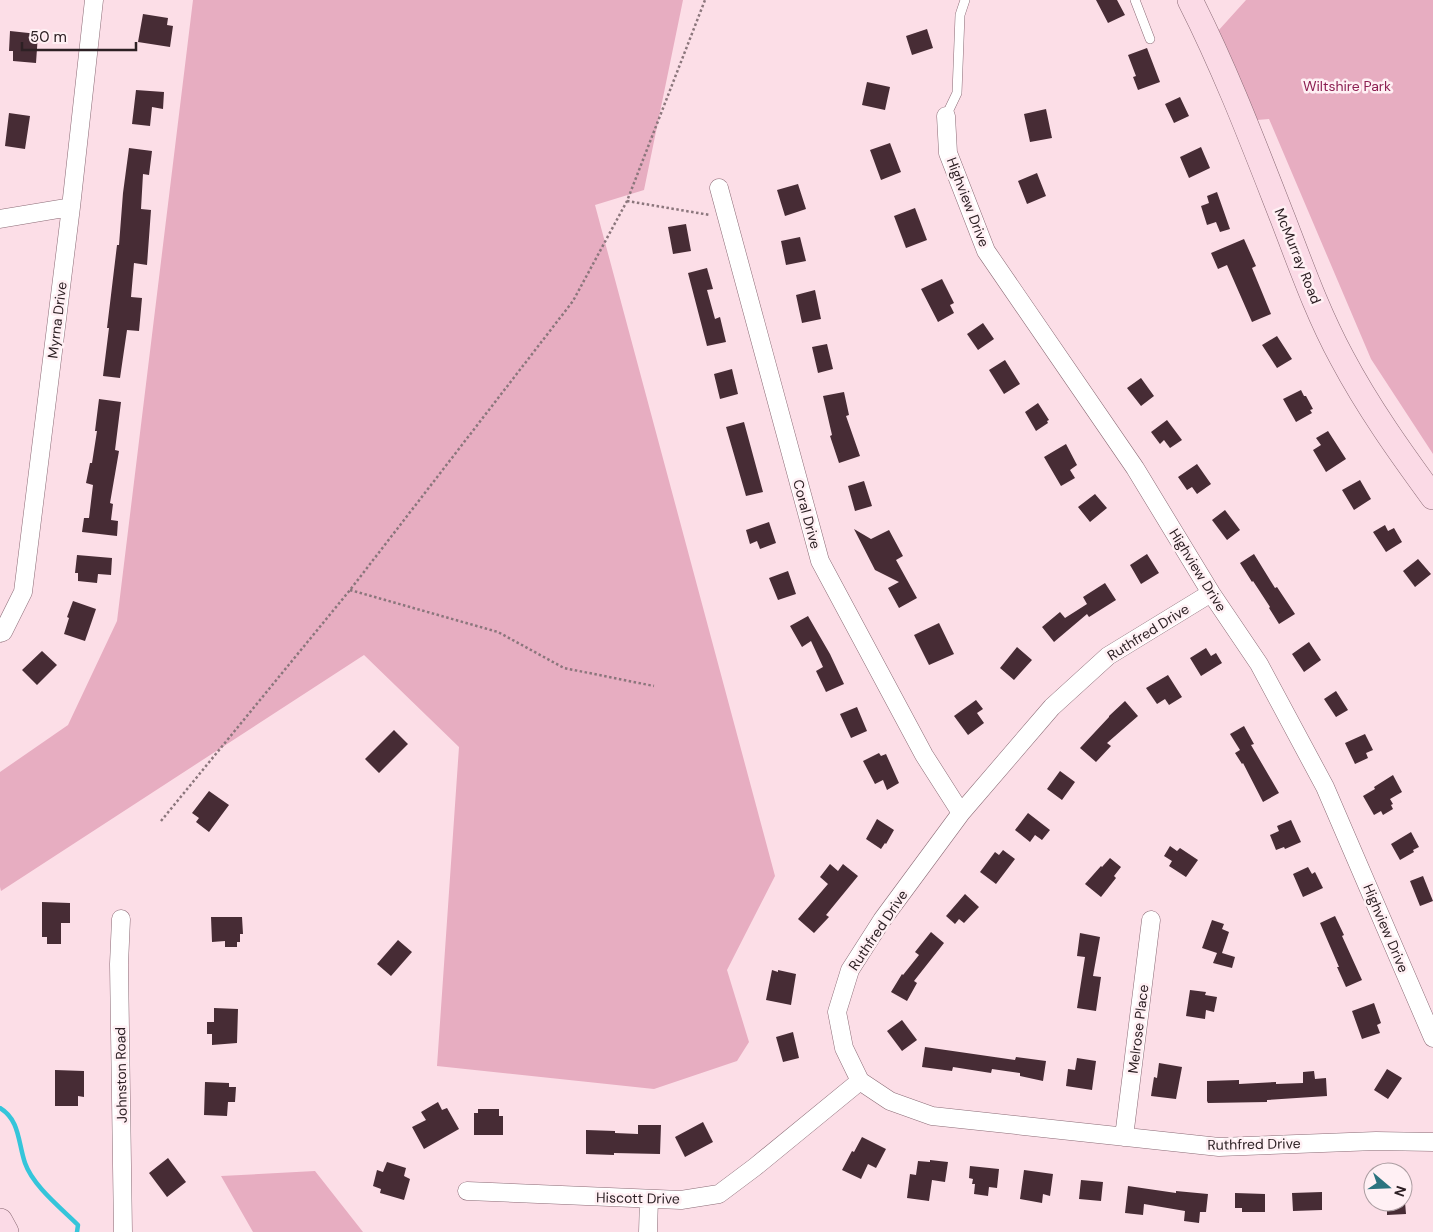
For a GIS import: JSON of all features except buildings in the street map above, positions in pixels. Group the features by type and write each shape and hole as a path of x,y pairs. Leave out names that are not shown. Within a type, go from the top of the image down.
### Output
{"main road":[{"name":"McMurray Road","path":"1190,0 1240,110 1308,284 1341,357 1390,437 1433,497"},
{"path":"0,1221 6,1232"}],"street":[{"name":"Myrna Drive","path":"0,633 3,632 23,592 71,207 94,0"},
{"name":"Highview Drive","path":"946,116 948,153 986,251 1135,468 1211,593 1259,664 1325,787 1433,1038"},
{"name":"Coral Drive","path":"719,188 820,561 924,756 961,813"},
{"path":"0,219 71,207"},
{"name":"Ruthfred Drive","path":"1211,593 1108,656 1052,707 961,813 882,920 850,970 838,1012 844,1048 860,1081 890,1101 932,1116 1219,1147 1433,1142"},
{"name":"Johnston Road","path":"121,919 123,1232"},
{"name":"Melrose Place","path":"1124,1137 1151,920"},
{"name":"Hiscott Drive","path":"467,1191 681,1200 719,1194 860,1081"},
{"path":"648,1232 650,1199"}],"lane":[{"path":"946,116 956,93 960,15 965,0"},
{"path":"1135,0 1150,39"}],"path":[{"path":"161,821 350,590 573,301 627,201 705,0"},
{"path":"627,201 728,218"},
{"path":"350,590 498,632 564,668 654,686"}],"green space":[{"path":"193,0 683,0 644,190 595,205 775,876 727,970 749,1042 737,1061 654,1089 437,1066 459,747 364,655 1,891 0,772 68,725 117,621"},
{"name":"Wiltshire Park","path":"1246,0 1433,0 1433,454 1371,359 1269,119 1257,120 1218,31"},
{"path":"315,1171 363,1232 253,1232 221,1176"}],"waterway":[{"path":"0,1108 7,1113 15,1125 29,1172 48,1196 78,1225 77,1232"}]}
